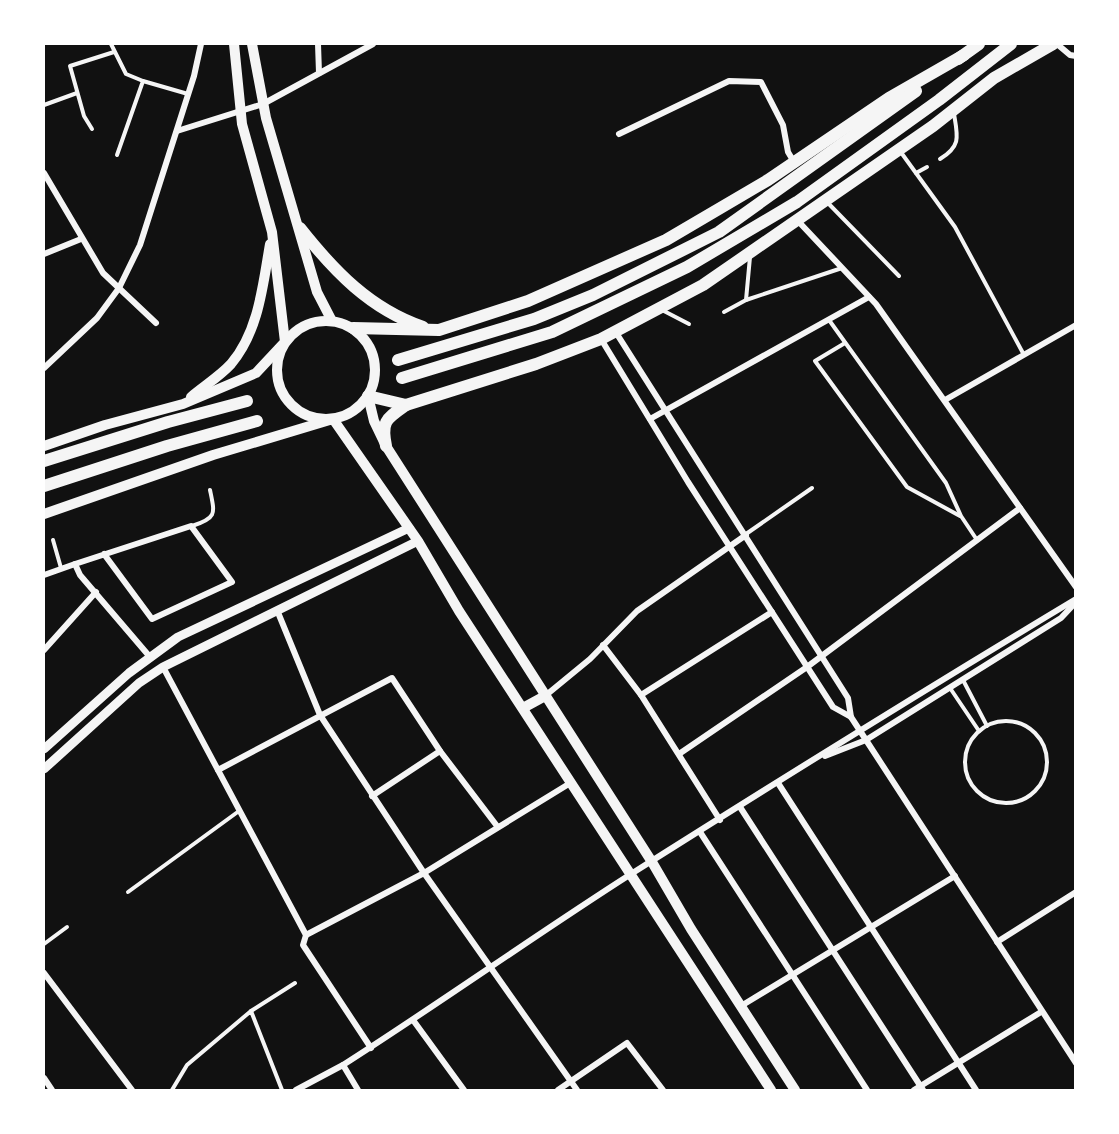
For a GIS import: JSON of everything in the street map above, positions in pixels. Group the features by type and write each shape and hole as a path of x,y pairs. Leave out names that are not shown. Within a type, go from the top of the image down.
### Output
{"highway":[{"path":"398,360 534,319 593,295 719,231 841,146 979,44"},
{"path":"402,378 552,332 687,267 797,202 939,100 1011,44"},
{"path":"386,446 383,430 385,422 406,405 536,364 601,339 703,285 899,150 994,78 1055,44"},
{"path":"353,328 439,330 528,301 666,240 794,162 889,98 964,55"},
{"path":"300,228 331,268 352,286 401,318 422,327 439,330"},
{"path":"368,396 406,405"},
{"path":"44,462 168,422 247,401"},
{"path":"44,486 167,446 257,421"}],"main road":[{"path":"234,44 241,112 272,232 285,342 278,357 276,373 280,389 288,402 301,413 316,418 333,419"},
{"path":"252,44 263,104 317,292 332,321"},
{"path":"183,404 231,363 250,333 260,302 272,232"},
{"path":"44,446 105,425 183,404 256,373 292,333 311,322 332,321 353,328 366,342 374,359 374,378 368,396 358,407 333,419 213,455 44,514"},
{"path":"333,419 418,541 459,611 773,1090 792,1086 386,446 374,422 368,396"},
{"path":"523,708 545,696"},
{"path":"723,1017 741,1006"}],"street":[{"path":"44,368 97,318 119,288 140,245 177,131 201,44"},
{"path":"318,44 319,73"},
{"path":"177,131 263,104 373,44"},
{"path":"1055,44 1070,55 1076,56"},
{"path":"619,134 729,81 761,82 783,125 788,152 794,162"},
{"path":"44,173 103,273 156,322"},
{"path":"798,221 869,297 945,400 1076,587"},
{"path":"44,254 81,239"},
{"path":"650,419 869,297"},
{"path":"945,400 1076,325"},
{"path":"615,331 848,698 851,717 1076,1063"},
{"path":"601,339 729,546 833,707 851,717"},
{"path":"679,754 807,667 821,654 1020,508"},
{"path":"44,575 61,568 75,564 104,554 191,526 232,582 152,619 104,554"},
{"path":"44,750 129,673 178,637 409,528"},
{"path":"545,696 603,645 637,611 746,535"},
{"path":"44,769 139,683 163,667 418,541"},
{"path":"75,564 80,575 150,657 163,667 306,935 303,945 371,1048"},
{"path":"44,650 96,592"},
{"path":"816,759 866,740 1061,618 1076,601"},
{"path":"296,1090 371,1048 631,874 816,759 859,729 1076,601"},
{"path":"277,610 320,715 424,873 577,1090"},
{"path":"641,695 772,612"},
{"path":"603,645 641,695 720,820"},
{"path":"218,770 392,678 440,751 497,826"},
{"path":"372,795 440,751"},
{"path":"306,935 424,873 497,826 572,782"},
{"path":"778,783 976,1090"},
{"path":"740,807 919,1089 1041,1011"},
{"path":"700,832 867,1090"},
{"path":"741,1006 872,929 955,876"},
{"path":"997,942 1076,892"},
{"path":"44,973 132,1090"},
{"path":"413,1020 464,1090"},
{"path":"558,1090 572,1083 627,1043 663,1090"},
{"path":"343,1065 358,1090"},
{"path":"44,1078 52,1090"}],"lane":[{"path":"111,44 126,74 188,94"},
{"path":"92,129 84,117 70,66 114,52"},
{"path":"117,155 143,81"},
{"path":"44,105 77,93"},
{"path":"940,159 953,151 956,144 954,110"},
{"path":"899,150 955,226 1024,355"},
{"path":"916,173 927,167"},
{"path":"826,201 899,276"},
{"path":"746,300 750,253"},
{"path":"724,312 746,300 842,268"},
{"path":"659,308 688,324"},
{"path":"828,320 946,483 961,516 977,540"},
{"path":"845,343 815,361 907,486 961,516"},
{"path":"746,535 812,489"},
{"path":"191,526 207,521 212,516 214,509 210,490"},
{"path":"53,540 61,568"},
{"path":"963,680 987,726"},
{"path":"950,688 979,731"},
{"path":"1000,721 1014,722 1032,731 1044,747 1047,760 1046,774 1040,787 1030,796 1018,802 1004,804 985,798 970,784 965,771 964,758 968,745 979,731 1000,721"},
{"path":"128,892 239,810"},
{"path":"44,944 67,927"},
{"path":"172,1090 187,1065 251,1011 295,983"},
{"path":"251,1011 282,1090"}]}
